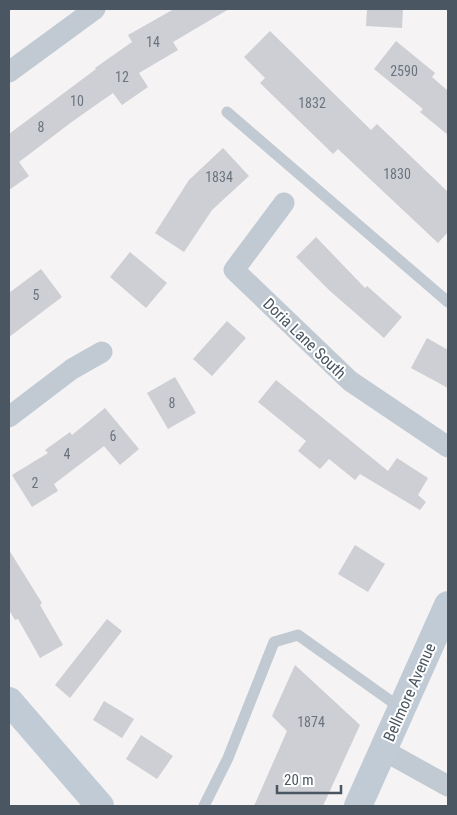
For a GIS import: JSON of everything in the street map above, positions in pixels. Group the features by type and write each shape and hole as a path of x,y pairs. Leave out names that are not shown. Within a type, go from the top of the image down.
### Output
{"main road":[{"name":"Bellmore Avenue","path":"358,806 448,605"},
{"path":"9,701 100,806"}],"street":[{"path":"9,72 95,9"},
{"name":"Doria Lane South","path":"284,203 234,270 350,381 448,448"},
{"path":"9,417 72,369 102,352"},
{"path":"383,750 448,786"}],"lane":[{"path":"227,112 448,302"},
{"path":"204,806 228,758 274,642 298,635 402,709"}],"building":[{"path":"174,9 229,9 173,42 178,50 139,73 148,87 122,105 113,93 19,162 29,176 9,190 9,134 132,42 128,35"},
{"path":"367,9 403,9 402,28 366,26"},
{"path":"270,31 371,130 377,124 448,192 448,232 438,243 338,149 333,154 260,83 265,78 244,57"},
{"path":"396,41 435,73 432,77 448,91 448,135 420,112 423,109 374,69"},
{"path":"223,148 249,176 212,210 184,252 155,233 189,180"},
{"path":"316,237 365,288 367,286 402,317 384,338 330,291 296,257"},
{"path":"130,252 167,283 146,308 110,277"},
{"path":"41,269 62,297 9,337 9,293"},
{"path":"227,321 246,338 212,376 193,359"},
{"path":"427,338 448,350 448,388 411,368"},
{"path":"175,377 196,413 168,429 147,393"},
{"path":"276,380 388,471 397,458 428,478 418,495 426,502 420,510 360,474 355,480 329,459 320,469 298,451 306,441 258,402"},
{"path":"105,408 139,449 120,465 104,446 54,484 58,491 32,507 12,475 48,453 45,450 70,432 72,435"},
{"path":"355,545 385,564 368,592 338,574"},
{"path":"9,550 42,603 40,605 63,645 40,658 18,619 15,620 9,610"},
{"path":"107,619 122,631 70,698 55,685"},
{"path":"295,665 360,725 323,806 254,806 287,731 272,716"},
{"path":"104,701 134,719 122,738 93,720"},
{"path":"141,735 173,756 157,779 126,759"}]}
